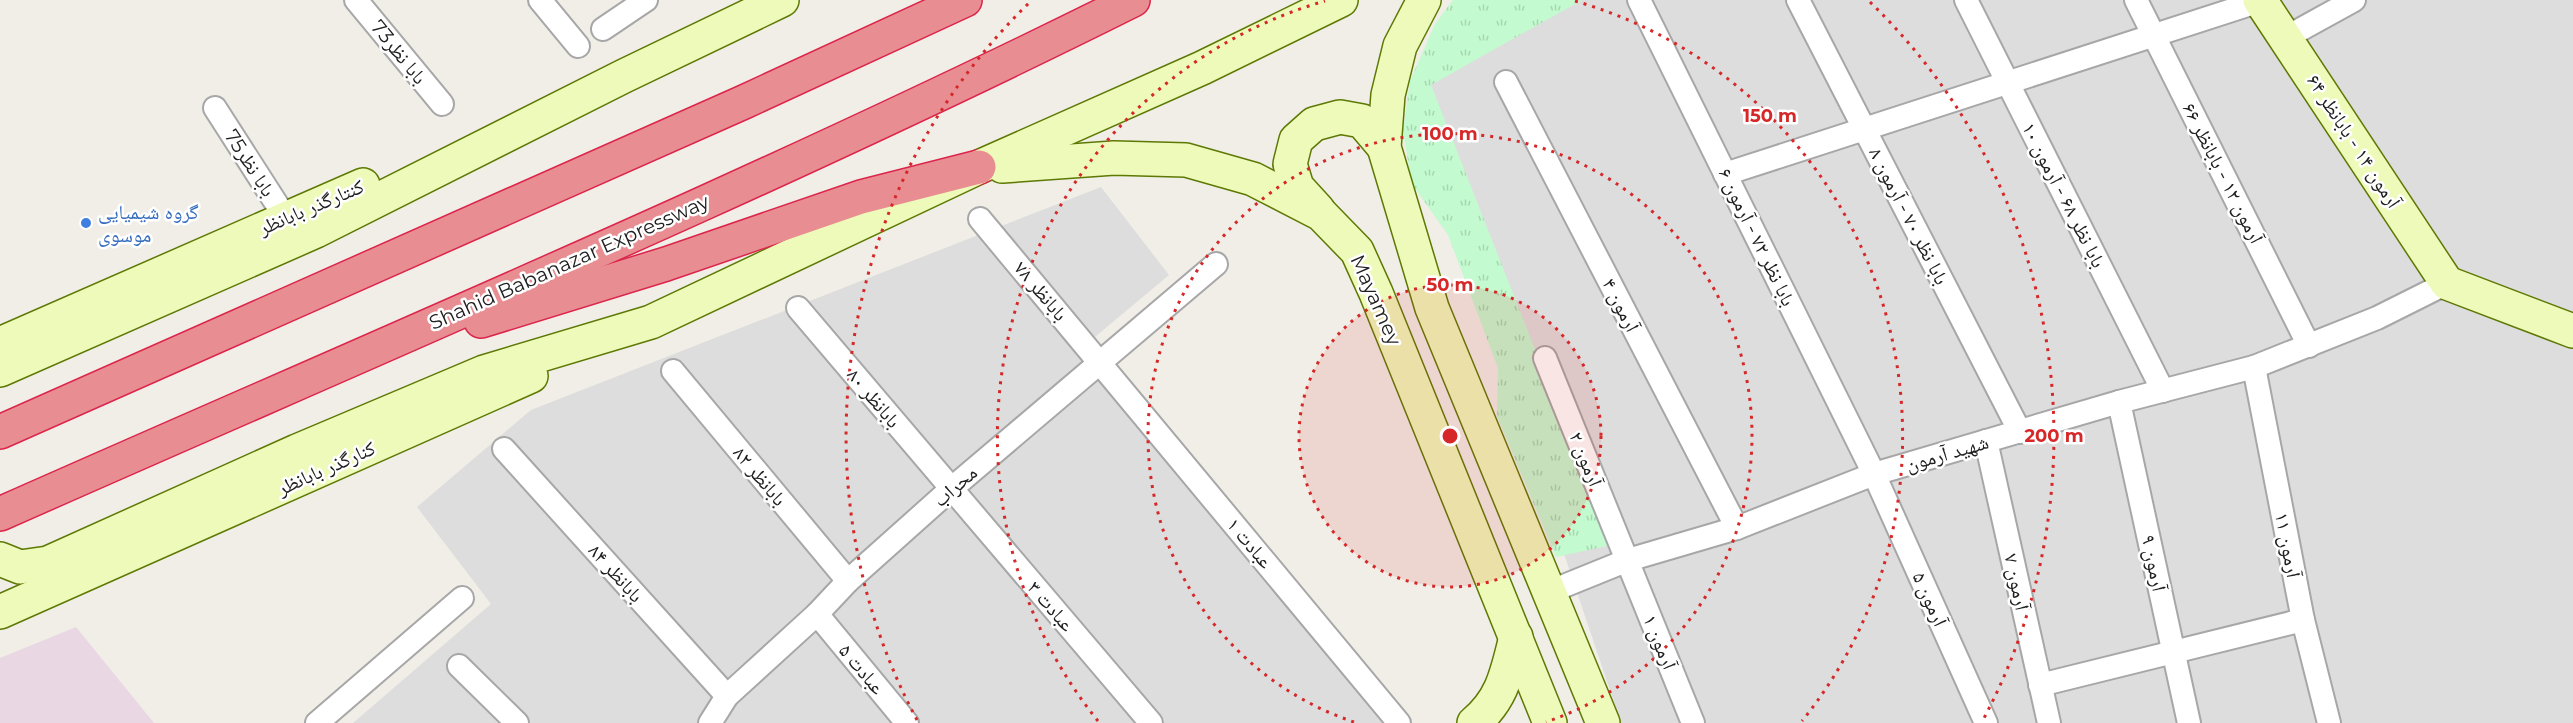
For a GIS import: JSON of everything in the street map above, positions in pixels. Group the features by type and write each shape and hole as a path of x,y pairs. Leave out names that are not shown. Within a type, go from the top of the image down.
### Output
{"highway":[{"path":"0,432 744,102 965,0"},
{"name":"Shahid Babanazar Expressway","path":"0,514 776,171 1023,55 1133,0"},
{"path":"338,364 666,264 861,197 979,167"}],"main road":[{"path":"624,76 747,0"},
{"path":"0,370 316,231 624,76 782,0"},
{"path":"0,559 20,567 48,563 297,450 484,372 651,322 979,167 1202,68 1341,0"},
{"path":"1424,0 1400,46 1388,95 1384,147 1432,308 1604,723"},
{"name":"آرمون ۱۴ - بابانظر ۶۴","path":"2260,0 2447,283"},
{"name":"کنتارگذر بابانظر","path":"0,344 285,218 624,76"},
{"path":"1321,214 1297,187 1290,164 1296,140 1314,124 1340,117 1362,121 1384,147"},
{"name":"Mayamey","path":"979,167 1114,158 1186,160 1253,179 1321,214 1357,251 1362,262 1550,723"},
{"path":"2447,283 2573,331"},
{"name":"کنارگذر بابانظر","path":"0,612 651,322"},
{"path":"1474,723 1496,702 1505,680 1516,637"}],"street":[{"name":"بابا نظر73","path":"356,0 442,104"},
{"path":"540,0 578,46"},
{"path":"603,29 646,0"},
{"name":"بابا نظر ۷۲ - آرمون ۶","path":"1639,0 1874,474"},
{"name":"بابا نظر ۷۰ - آرمون ۸","path":"1798,0 2020,432"},
{"name":"بابا نظر ۶۸ - آرمون ۱۰","path":"1966,0 2163,391"},
{"name":"آرمون ۱۲ - بابانظر ۶۶","path":"2136,0 2309,346"},
{"path":"1725,174 2260,0"},
{"path":"2285,38 2354,0"},
{"name":"آرمون ۴","path":"1506,82 1737,528"},
{"name":"بابا نظر75","path":"215,108 285,218"},
{"name":"بابانظر ۷۸","path":"980,219 1101,364"},
{"name":"محراب","path":"710,723 727,696 817,614 848,580 951,489 1216,264"},
{"name":"شهید آرمون","path":"1549,592 1628,560 1737,528 1874,474 2119,402 2254,366 2377,318 2447,283"},
{"name":"بابانظر ۸۰","path":"798,308 951,489"},
{"name":"آرمون ۲","path":"1545,358 1628,560"},
{"name":"عبادت ۱","path":"1101,364 1399,723"},
{"name":"آرمون ۱۱","path":"2254,366 2303,620 2329,723"},
{"name":"بابانظر ۸۲","path":"673,370 848,580"},
{"name":"آرمون ۹","path":"2119,402 2189,723"},
{"name":"آرمون ۷","path":"1986,441 2049,723"},
{"name":"بابانظر ۸۴","path":"504,449 727,696"},
{"name":"آرمون ۵","path":"1874,474 1986,723"},
{"name":"عبادت ۳","path":"951,489 1151,723"},
{"name":"آرمون ۱","path":"1628,560 1693,723"},
{"path":"317,723 462,598"},
{"name":"عبادت ۵","path":"817,614 907,723"},
{"path":"2040,685 2303,620"},
{"path":"459,666 517,723"}],"shaded area":[{"path":"1463,0 2573,0 2573,723 1621,723 1490,334 1410,134"},
{"path":"1101,187 1169,275 1083,347 1393,723 353,723 491,604 417,507 531,410"},
{"path":"76,627 154,723 0,723 0,658"}],"green space":[{"path":"1453,0 1582,0 1431,85 1612,545 1556,557 1497,416 1498,368 1448,235 1412,184 1403,131 1410,81 1435,24"}],"place":[{"name":"گروه شیمیایی موسوی","path":"86,223"}]}
